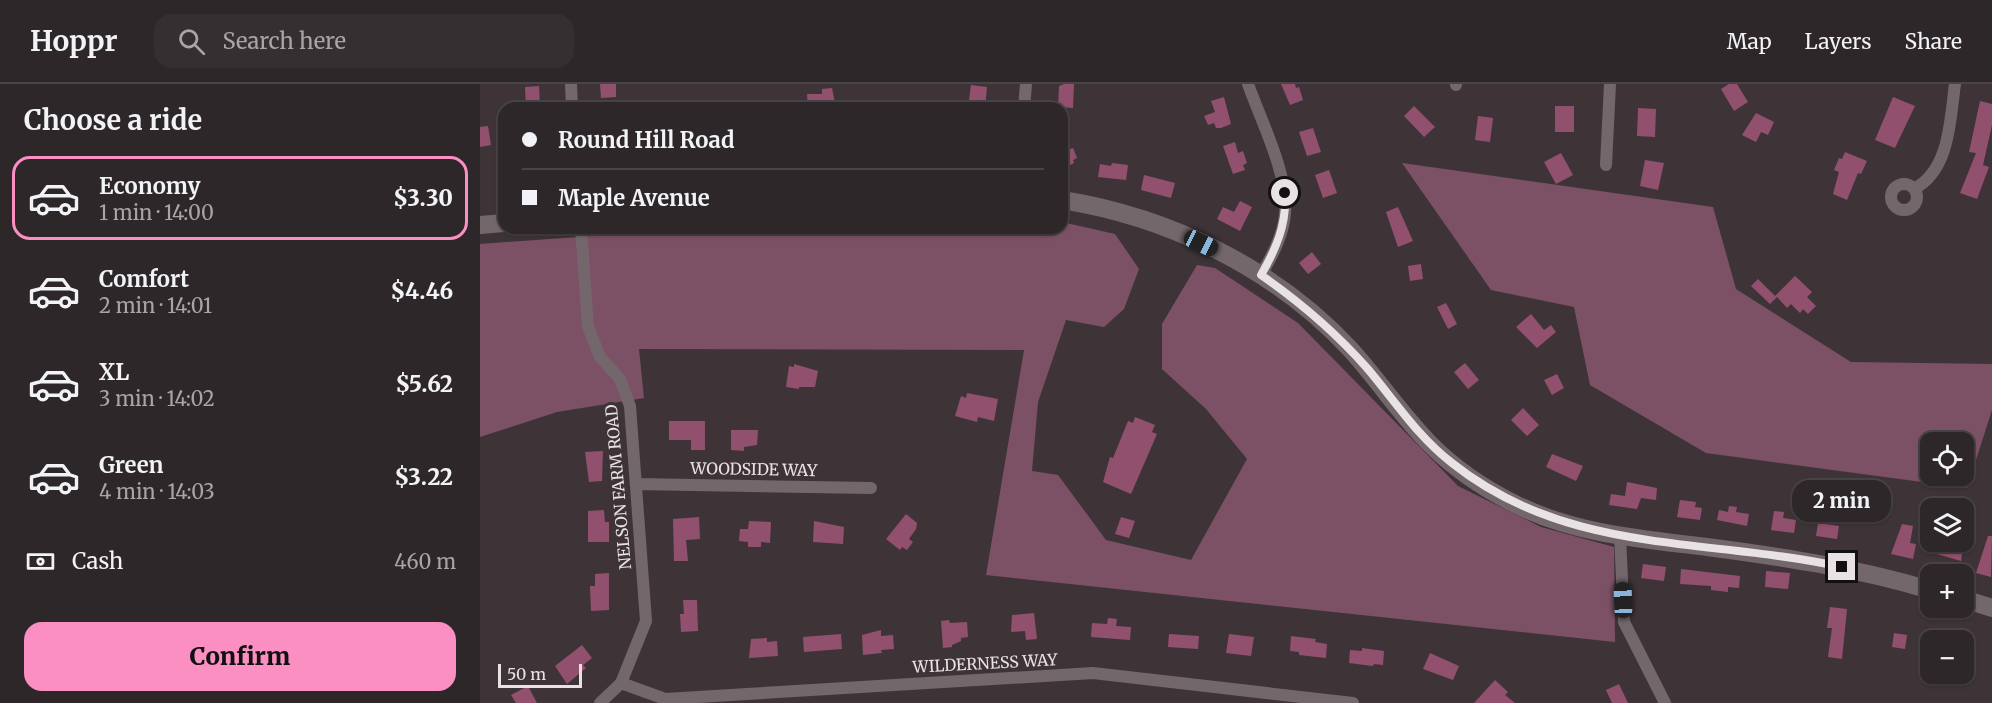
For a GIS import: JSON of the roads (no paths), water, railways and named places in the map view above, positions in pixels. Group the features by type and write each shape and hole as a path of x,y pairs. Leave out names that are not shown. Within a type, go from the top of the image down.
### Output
{"main road":[{"path":"1068,201 1111,210 1161,225 1261,275 1342,341 1431,445 1470,478 1501,497 1540,516 1584,530 1620,536 1821,562 1920,587"},
{"path":"480,225 498,224"},
{"path":"1974,602 1992,608"}],"street":[{"path":"571,84 572,102"},
{"path":"1024,102 1026,84"},
{"path":"1248,84 1279,171 1286,204 1281,235 1261,275"},
{"path":"1606,165 1610,84"},
{"path":"1914,189 1929,182 1945,150 1955,84"},
{"name":"NELSON FARM ROAD","path":"581,234 588,327 600,357 620,379 630,406 646,621 621,683 600,703"},
{"name":"WOODSIDE WAY","path":"636,484 871,488"},
{"path":"1620,536 1624,622 1665,703"},
{"name":"WILDERNESS WAY","path":"621,683 665,699 1093,674 1353,703"}]}
